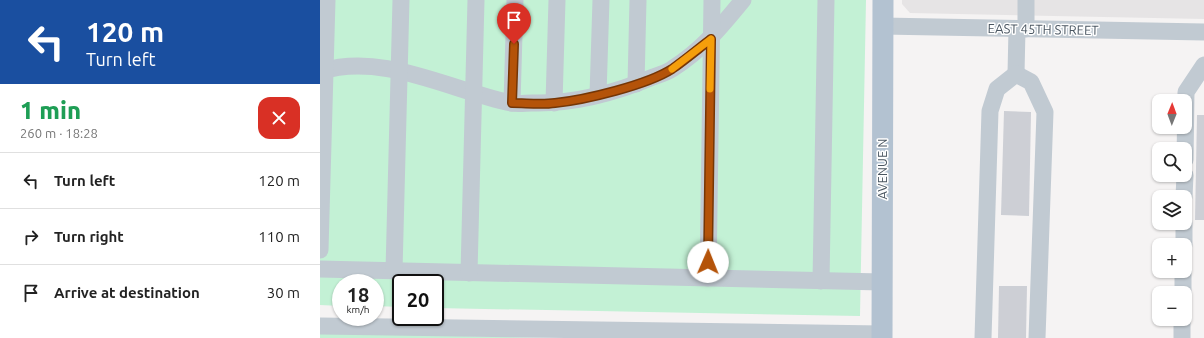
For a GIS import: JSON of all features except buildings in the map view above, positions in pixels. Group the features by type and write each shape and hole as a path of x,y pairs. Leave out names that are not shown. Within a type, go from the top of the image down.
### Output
{"main road":[{"name":"AVENUE N","path":"882,336 883,0"}],"street":[{"path":"320,250 322,71 327,0"},
{"path":"394,271 401,0"},
{"path":"469,273 476,0"},
{"path":"512,103 515,0"},
{"path":"554,103 557,0"},
{"path":"598,95 601,0"},
{"path":"636,84 638,0"},
{"path":"708,278 712,0"},
{"path":"322,71 337,67 400,71 512,103 554,103 598,95 636,84 671,70 711,39 743,0"},
{"path":"821,281 826,0"},
{"path":"984,338 990,111 997,88 1016,74 1026,0"},
{"name":"EAST 45TH STREET","path":"882,26 1204,32"},
{"path":"1185,142 1186,92 1204,65"},
{"path":"1016,74 1031,82 1045,112 1037,338"},
{"path":"320,269 882,282"},
{"path":"320,326 882,336"},
{"path":"1182,326 1182,338"}],"shaded area":[{"path":"902,0 1204,0 1204,19 910,13 902,4"}],"green space":[{"path":"320,0 866,0 860,316 444,308 444,274 392,274 392,307 384,306 384,274 332,274 332,306 320,305"},
{"path":"320,333 552,338 320,338"}],"slow traffic":[{"path":"672,69 711,39 710,89"}],"route":[{"path":"514,44 512,103 554,103 598,95 636,84 671,70 711,39 708,262"}]}
